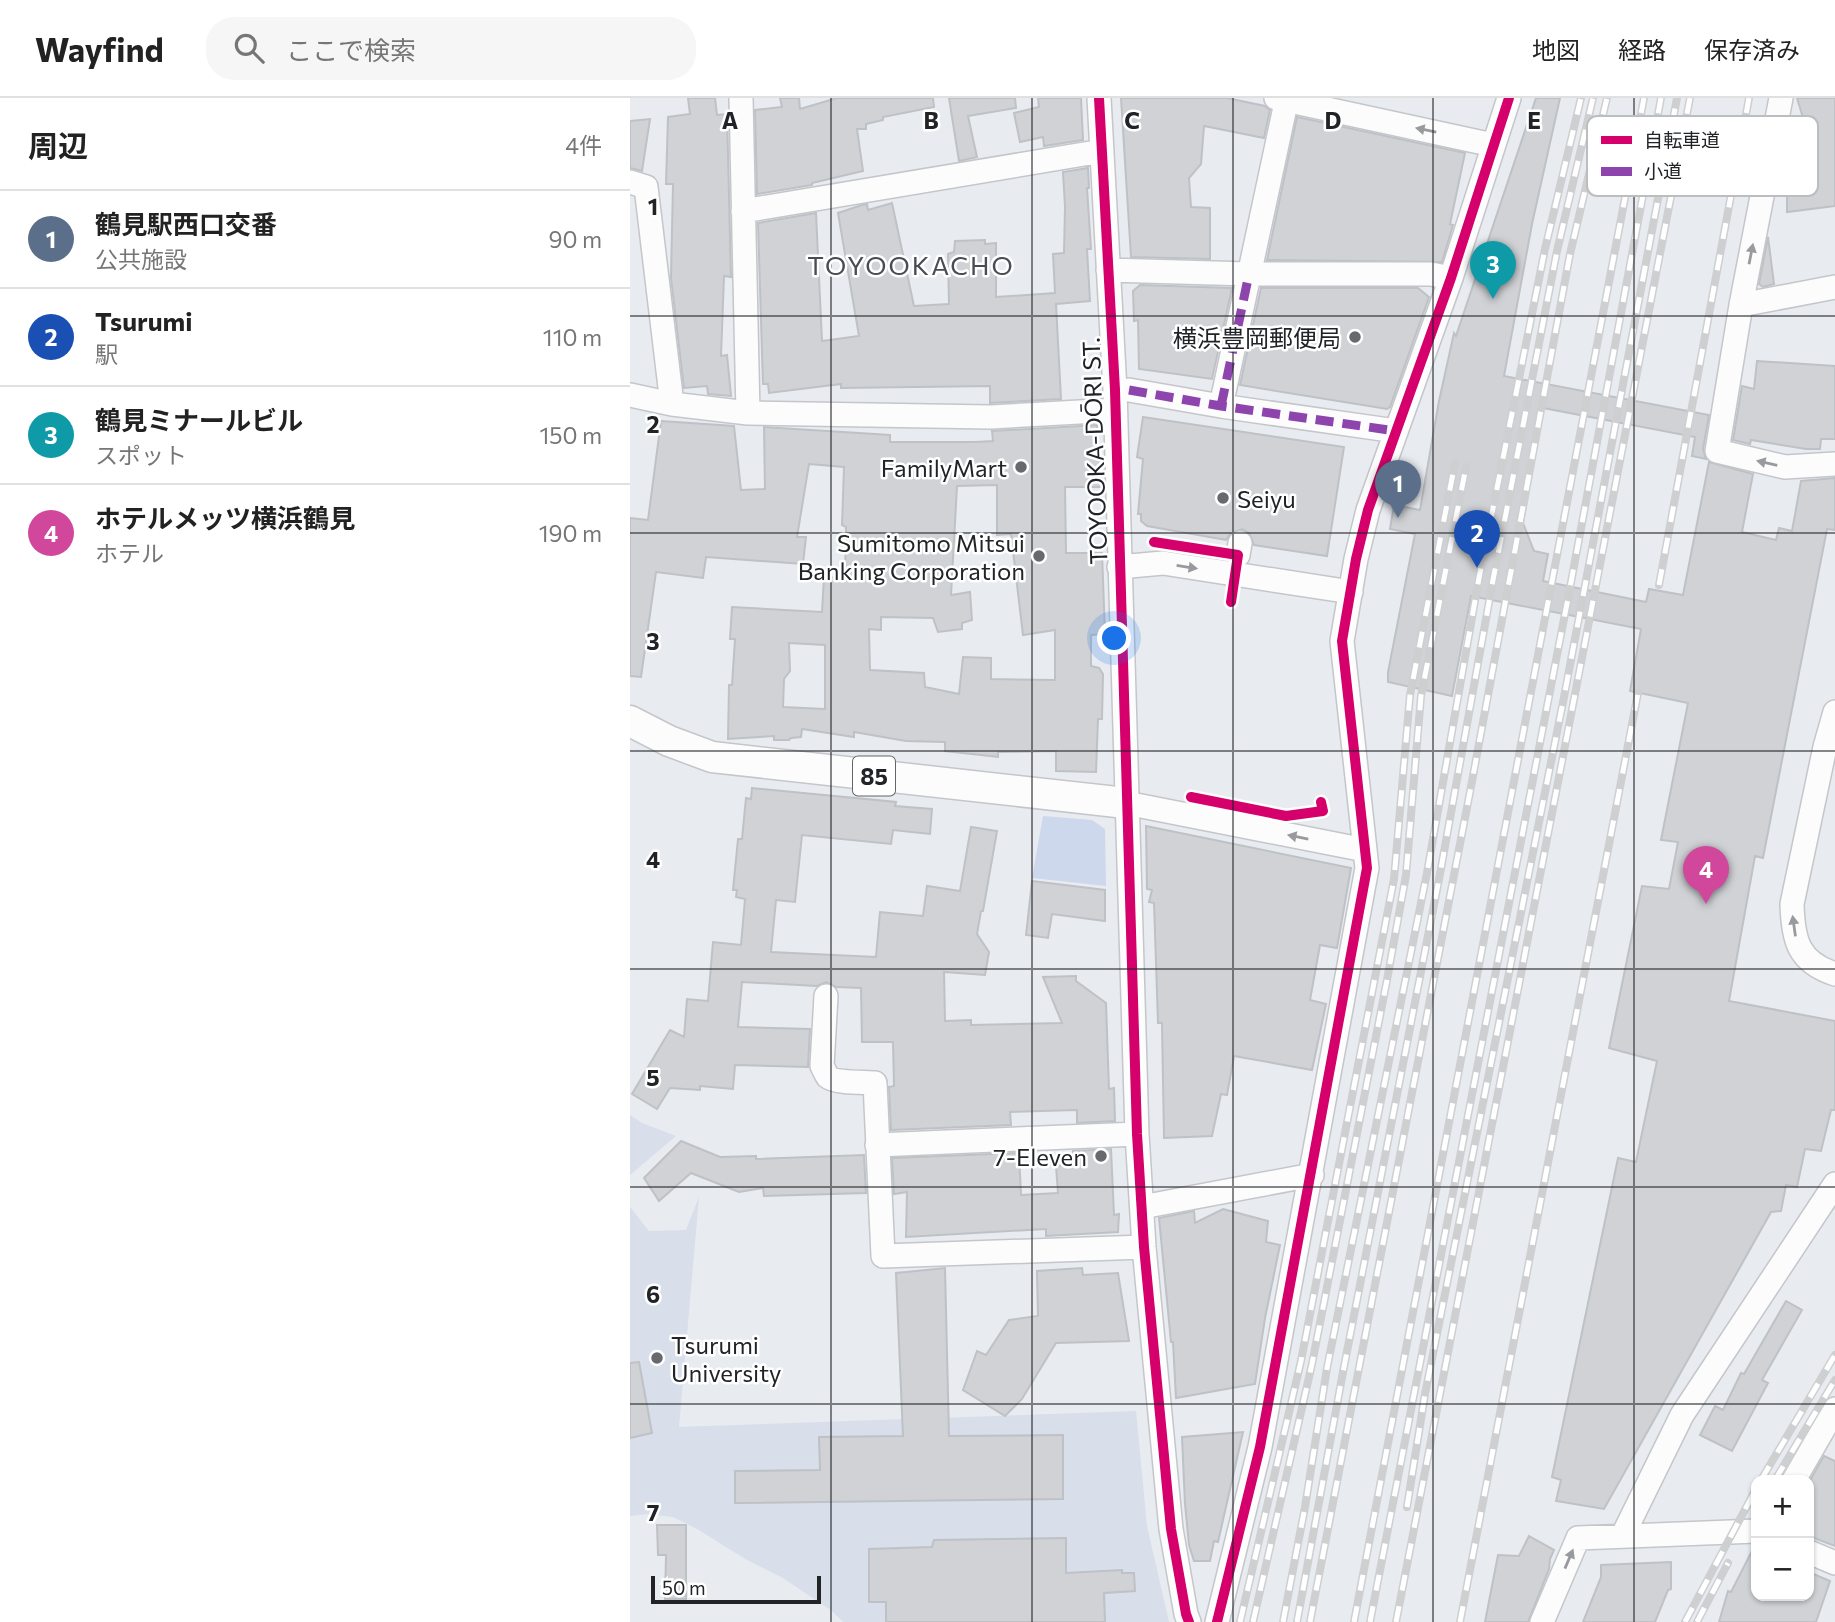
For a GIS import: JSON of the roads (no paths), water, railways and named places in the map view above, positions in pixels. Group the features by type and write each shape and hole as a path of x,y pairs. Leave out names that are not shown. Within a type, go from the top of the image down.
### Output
{"main road":[{"name":"85","path":"630,721 670,741 712,757 1126,803"}],"street":[{"path":"741,98 748,413"},
{"name":"TOYOOKA-DŌRI ST.","path":"1099,98 1115,410 1137,1134 1144,1247 1171,1529 1189,1622"},
{"path":"1217,1622 1260,1447 1367,869 1342,641 1350,592 1368,510 1451,278 1508,98"},
{"path":"1778,116 1781,98"},
{"path":"1221,406 1283,99 1493,145"},
{"path":"743,211 1102,151"},
{"path":"630,182 646,187 672,404"},
{"path":"1762,196 1717,451 1785,467 1835,464"},
{"path":"1108,270 1249,274 1432,274 1451,278"},
{"path":"1741,305 1835,287"},
{"path":"1129,390 1396,431"},
{"path":"630,395 672,404 748,413 991,417 1115,410"},
{"path":"1119,567 1163,563 1350,592"},
{"path":"1835,712 1825,747 1792,904 1793,926 1799,949 1814,965 1835,974"},
{"path":"1126,803 1365,850"},
{"path":"826,996 822,1066 829,1079 875,1083 883,1256 1144,1247"},
{"path":"877,1145 1137,1134"},
{"path":"1142,1207 1312,1175"},
{"path":"1623,1535 1682,1415 1835,1184"},
{"path":"1799,1475 1826,1445 1835,1409"},
{"path":"1542,1622 1578,1538 1751,1531"},
{"path":"1814,1554 1835,1563"}],"railway":[{"path":"1283,1622 1327,1368 1427,873 1479,578 1545,249 1581,98"},
{"path":"1589,116 1593,98"},
{"path":"1603,116 1607,98"},
{"path":"1641,116 1644,98"},
{"path":"1658,116 1661,98"},
{"path":"1674,116 1677,98"},
{"path":"1687,116 1690,98"},
{"path":"1746,116 1749,98"},
{"path":"1297,1622 1440,874 1493,580 1557,251 1587,124"},
{"path":"1310,1622 1470,792 1570,254 1587,182"},
{"path":"1354,1622 1625,196"},
{"path":"1370,1622 1569,593 1643,196"},
{"path":"1407,1507 1425,1394 1564,697 1659,196"},
{"path":"1396,1622 1671,196"},
{"path":"1659,585 1731,196"},
{"path":"1240,1622 1301,1361 1394,879 1410,695 1455,463"},
{"path":"1253,1622 1312,1364 1387,980 1406,875 1421,696 1466,467"},
{"path":"1460,1622 1638,693"},
{"path":"1764,1475 1835,1355"},
{"path":"1778,1475 1835,1380"},
{"path":"1685,1622 1751,1498"},
{"path":"1697,1622 1728,1563"}],"place":[{"name":"鶴見ミナールビル","path":"1493,299"},
{"name":"横浜豊岡郵便局","path":"1355,337"},
{"name":"FamilyMart","path":"1021,467"},
{"name":"Seiyu","path":"1223,498"},
{"name":"鶴見駅西口交番","path":"1398,518"},
{"name":"Sumitomo Mitsui Banking Corporation","path":"1039,556"},
{"name":"Tsurumi","path":"1477,568"},
{"name":"ホテルメッツ横浜鶴見","path":"1706,904"},
{"name":"7-Eleven","path":"1101,1156"},
{"name":"Tsurumi University","path":"657,1358"}],"district":[{"name":"TOYOOKACHO","path":"911,264"}]}
